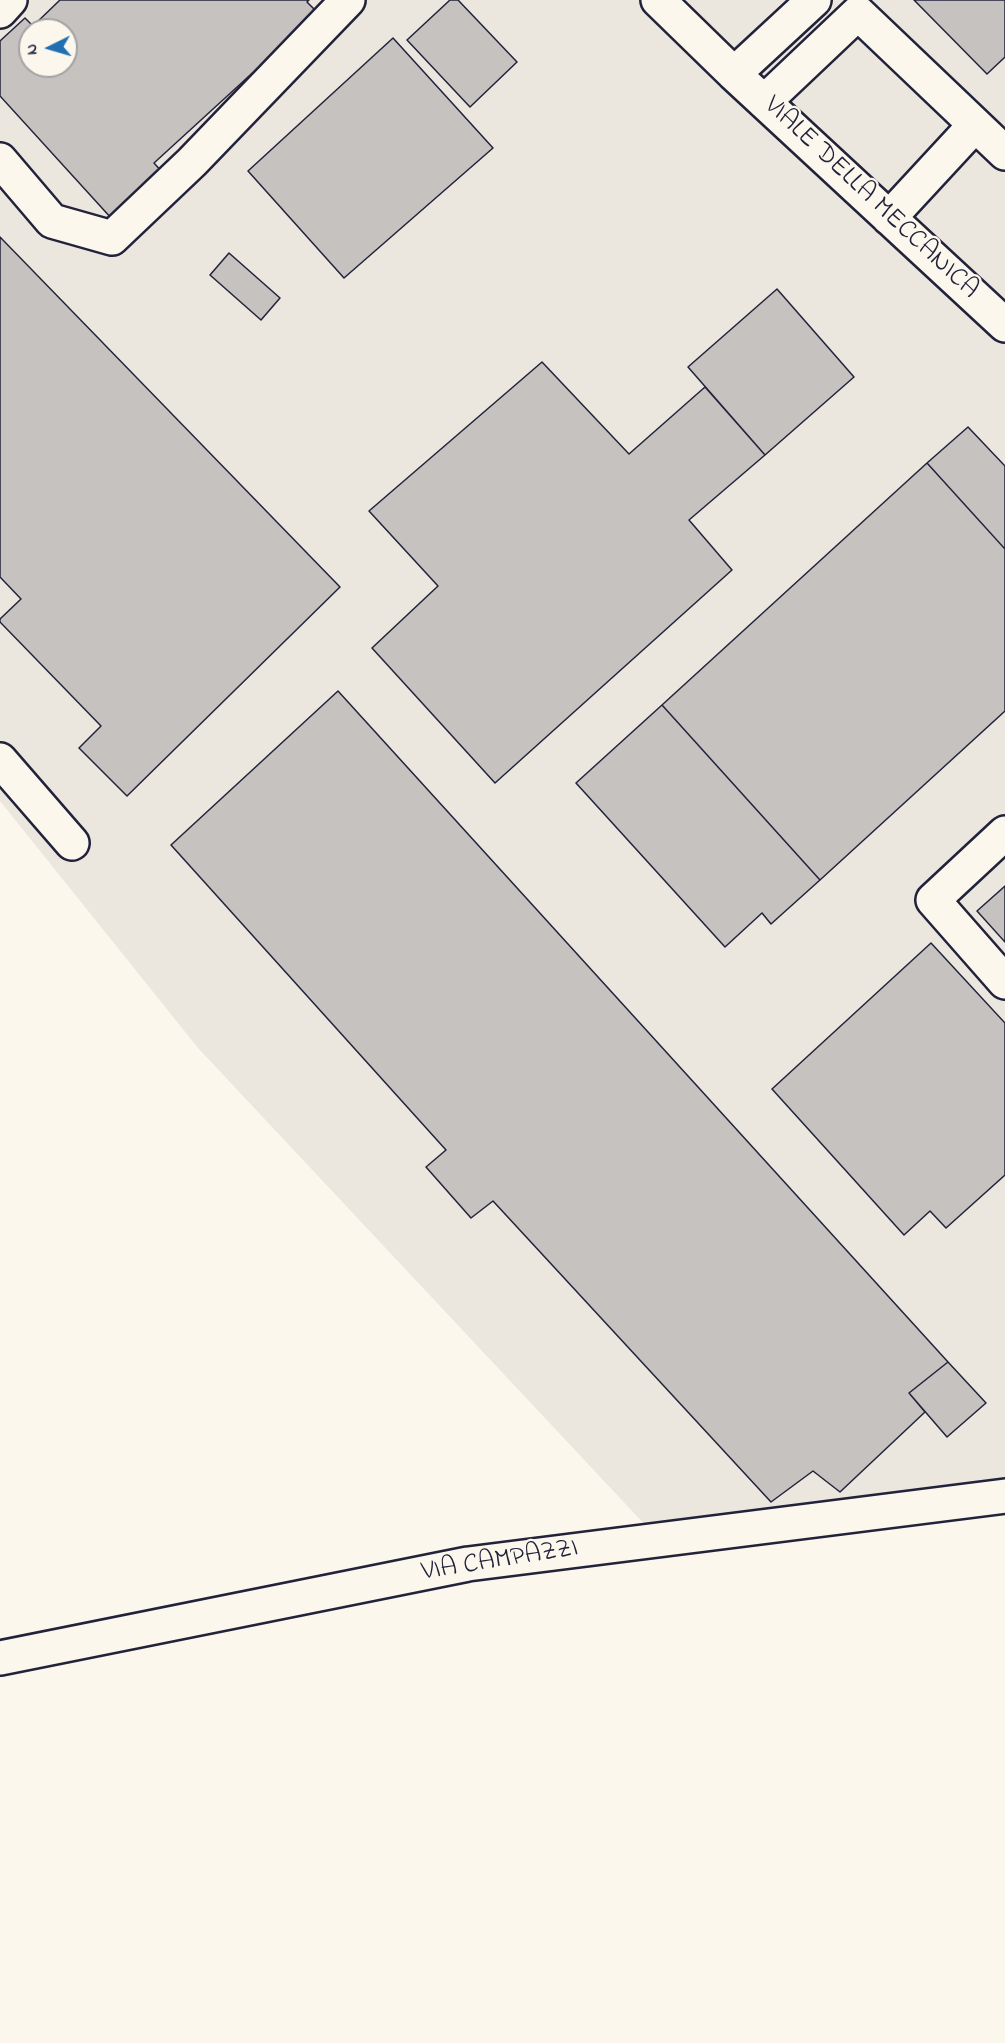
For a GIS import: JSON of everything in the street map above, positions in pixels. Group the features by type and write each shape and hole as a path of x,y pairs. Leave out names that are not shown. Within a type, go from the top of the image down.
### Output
{"street":[{"path":"0,11 10,0"},
{"path":"0,160 52,221 112,238 192,162 348,0"},
{"name":"VIALE DELLA MECCANICA","path":"658,0 734,74 1005,325"},
{"path":"734,74 814,0"},
{"path":"764,102 858,14 1005,153"},
{"path":"890,218 975,125"},
{"path":"0,760 72,843"},
{"path":"1005,833 933,900 1005,982"},
{"name":"VIA CAMPAZZI","path":"0,1658 468,1564 1005,1496"}],"shaded area":[{"path":"0,0 1005,0 1005,1479 649,1529 198,1048 0,801"}],"building":[{"path":"60,0 309,0 307,2 318,13 154,163 163,173 112,219 0,96 0,41 18,24 18,78 78,78 78,18 41,18"},
{"path":"450,0 458,0 517,62 470,107 407,40"},
{"path":"914,0 1005,0 1005,57 987,74"},
{"path":"393,38 493,148 344,278 248,171"},
{"path":"0,237 340,587 127,796 79,748 101,726 0,622 0,619 21,599 0,577"},
{"path":"229,253 280,298 261,320 210,275"},
{"path":"777,289 854,377 765,455 688,367"},
{"path":"542,362 629,454 705,387 765,455 689,520 732,570 495,783 372,648 438,586 369,511"},
{"path":"968,427 1005,466 1005,549 927,463"},
{"path":"927,463 1005,549 1005,711 820,880 662,705"},
{"path":"338,691 948,1362 909,1393 925,1412 840,1492 813,1471 771,1502 493,1201 471,1218 426,1167 446,1150 171,845"},
{"path":"662,705 820,880 771,924 762,913 725,947 576,783"},
{"path":"1005,886 1005,942 977,911"},
{"path":"931,943 1005,1023 1005,1175 946,1228 930,1211 904,1235 772,1089"},
{"path":"948,1362 986,1403 947,1437 909,1393"}]}
